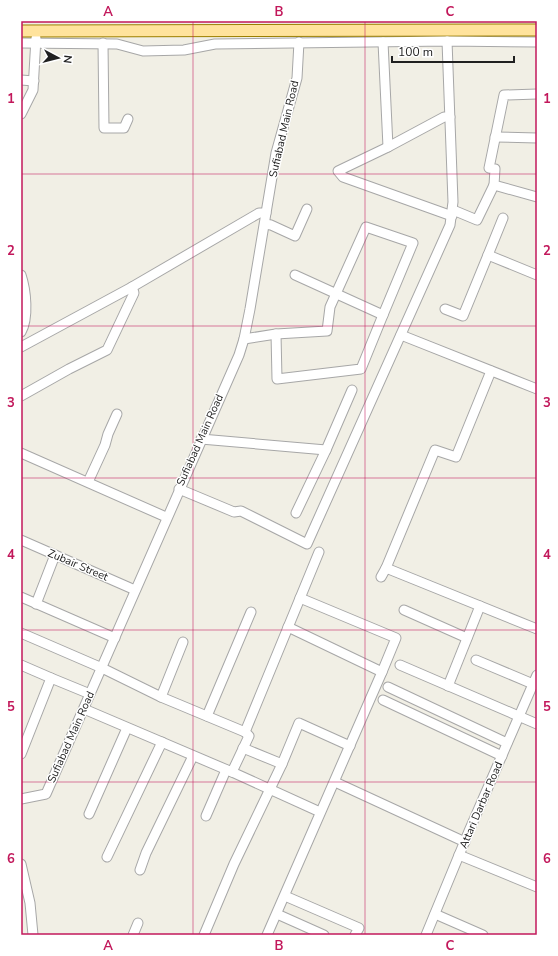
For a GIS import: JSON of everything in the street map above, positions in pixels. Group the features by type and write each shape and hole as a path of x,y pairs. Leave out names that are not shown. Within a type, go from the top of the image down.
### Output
{"main road":[{"path":"21,31 537,30"}],"street":[{"path":"270,30 270,43"},
{"path":"21,114 33,90 37,31"},
{"path":"179,489 234,512 241,511 307,544 450,225 452,213 447,41"},
{"path":"21,43 103,43 117,44 143,51 184,50 215,44 299,42 537,42"},
{"name":"Sufiabad Main Road","path":"21,799 46,794 115,638 166,517 239,355 244,339 276,153 297,78 299,42"},
{"path":"383,42 388,147"},
{"path":"103,43 104,128 124,128 128,119"},
{"path":"21,80 34,81"},
{"path":"450,117 444,117 388,147 338,171 343,177 477,220 494,185 495,169 489,168 504,95 537,94"},
{"path":"495,137 537,138"},
{"path":"494,185 537,197"},
{"path":"265,224 271,225 294,236 307,209"},
{"path":"21,347 132,287 259,213 266,213"},
{"path":"445,309 463,316 503,218"},
{"path":"244,339 276,334 327,331 330,307 366,227 414,243 361,369 278,379 276,334"},
{"path":"488,255 537,276"},
{"path":"21,275 24,290 26,319 21,332"},
{"path":"295,275 383,315"},
{"path":"21,396 107,350 134,293 132,287"},
{"path":"401,335 537,389"},
{"path":"381,577 435,450 456,457 492,371"},
{"path":"296,513 352,390"},
{"path":"88,482 106,445 108,434 117,414"},
{"path":"201,439 326,450"},
{"path":"21,452 166,517"},
{"name":"Zubair Street","path":"21,540 135,590"},
{"path":"245,732 319,552"},
{"path":"36,604 55,555"},
{"path":"386,568 537,629"},
{"path":"21,597 115,638"},
{"path":"268,935 396,638 300,598"},
{"path":"448,686 480,606"},
{"path":"404,610 467,638"},
{"path":"207,716 251,612"},
{"path":"288,627 382,672"},
{"path":"21,633 102,668 161,697 245,732 248,736 243,748 229,771 206,816"},
{"path":"161,697 183,642"},
{"path":"476,660 535,679"},
{"path":"21,665 90,694"},
{"path":"400,665 537,724"},
{"path":"21,754 51,678"},
{"name":"Attari Darbar Road","path":"426,935 464,842 535,679"},
{"path":"388,687 507,743"},
{"path":"382,700 502,756"},
{"path":"84,709 320,812"},
{"path":"204,935 234,864 282,764 299,723 350,746"},
{"path":"89,814 128,728"},
{"path":"107,857 162,742"},
{"path":"243,748 282,764"},
{"path":"140,870 146,853 193,756"},
{"path":"335,782 464,842"},
{"path":"459,855 536,884"},
{"path":"21,864 30,903 33,935"},
{"path":"285,896 359,928 355,935"},
{"path":"277,914 324,935"},
{"path":"434,914 483,935"},
{"path":"133,935 138,923"}]}
